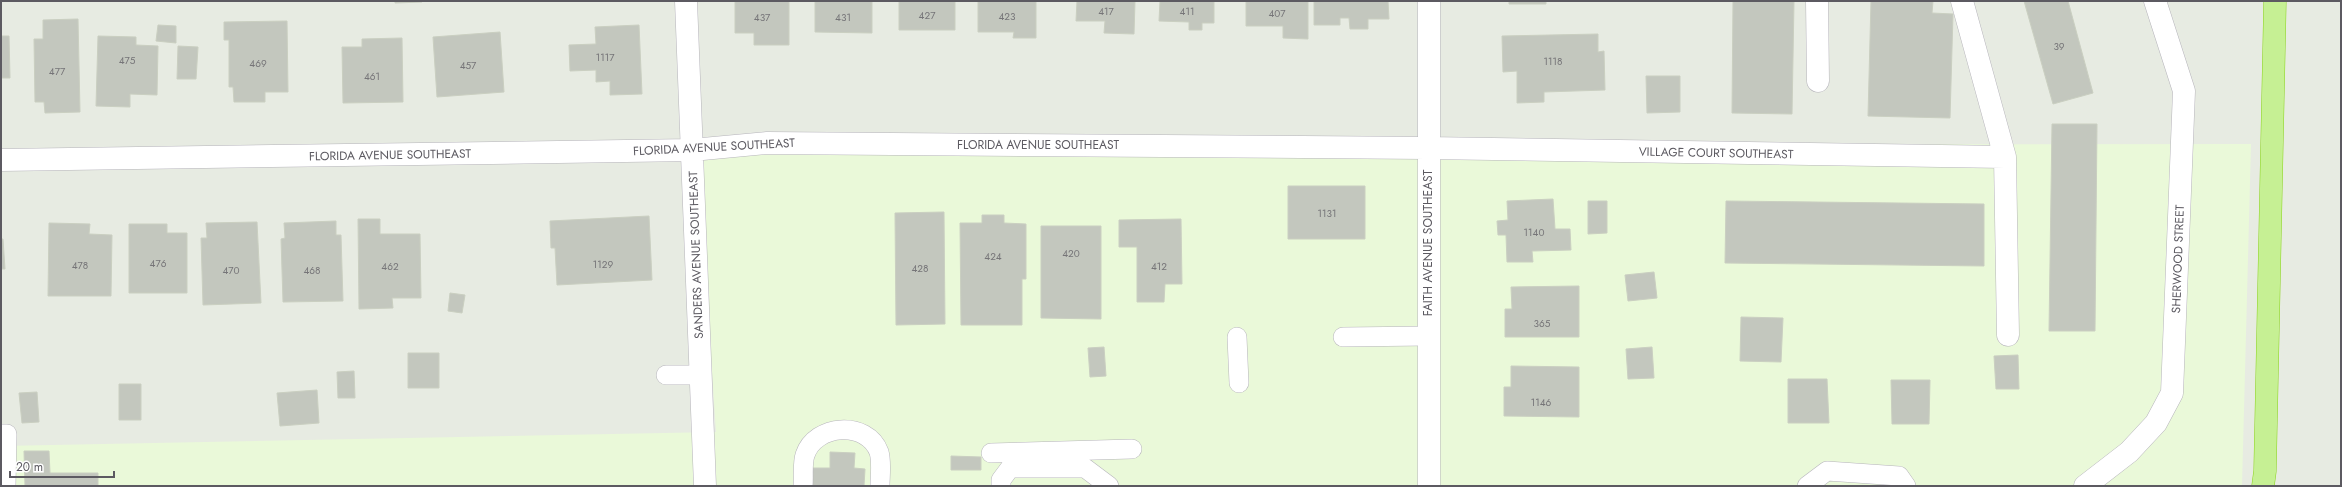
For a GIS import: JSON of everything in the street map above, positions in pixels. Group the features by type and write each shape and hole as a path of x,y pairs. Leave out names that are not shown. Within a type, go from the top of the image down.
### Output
{"highway":[{"path":"2263,486 2266,463 2275,1"}],"street":[{"name":"SANDERS AVENUE SOUTHEAST","path":"686,1 705,486"},
{"name":"FAITH AVENUE SOUTHEAST","path":"1429,1 1427,148 1429,486"},
{"path":"1817,1 1818,82"},
{"path":"1962,1 2005,157 2008,335"},
{"name":"SHERWOOD STREET","path":"2085,486 2130,452 2156,423 2172,393 2184,91 2155,1"},
{"name":"FLORIDA AVENUE SOUTHEAST","path":"1,160 692,150 767,143 1427,148"},
{"name":"VILLAGE COURT SOUTHEAST","path":"1427,148 2005,157"}],"lane":[{"path":"1343,337 1428,336"},
{"path":"1237,337 1239,383"},
{"path":"666,375 701,375"},
{"path":"803,486 804,456 815,440 833,430 853,430 869,438 879,453 880,486"},
{"path":"1,434 7,434 6,486"},
{"path":"991,453 1132,449"},
{"path":"1001,486 1001,480 1010,468 1085,468 1109,486"},
{"path":"1807,486 1827,471 1899,476 1906,486"}],"shaded area":[{"path":"2251,144 2242,486 1,486 1,446 716,432 697,145"}],"building":[{"path":"395,1 422,1 422,2 395,3"},
{"path":"735,1 789,1 789,45 754,45 754,33 735,33"},
{"path":"815,1 872,1 872,33 815,32"},
{"path":"899,1 955,1 955,30 899,30"},
{"path":"978,1 1036,1 1036,38 1013,38 1014,32 978,32"},
{"path":"1077,1 1135,1 1134,34 1104,33 1105,21 1076,21"},
{"path":"1160,1 1214,1 1214,23 1202,23 1202,30 1189,30 1189,22 1159,21"},
{"path":"1246,1 1308,1 1308,39 1283,38 1283,26 1246,26"},
{"path":"1314,1 1388,1 1389,19 1368,19 1368,29 1350,29 1349,18 1340,18 1340,25 1314,25"},
{"path":"1509,1 1546,1 1546,4 1509,4"},
{"path":"1733,1 1794,1 1792,114 1732,113"},
{"path":"1871,1 1933,1 1932,13 1953,14 1950,118 1868,116"},
{"path":"2024,1 2068,1 2093,93 2053,104"},
{"path":"78,19 80,112 45,113 44,102 35,102 34,39 43,39 43,20"},
{"path":"287,21 288,92 265,92 265,102 234,102 233,87 229,87 229,40 224,40 224,22"},
{"path":"158,25 176,26 176,43 156,41"},
{"path":"639,25 642,94 610,95 610,81 596,82 596,70 570,71 569,45 596,44 595,27"},
{"path":"500,32 504,92 437,97 433,37"},
{"path":"1598,34 1598,52 1604,51 1605,90 1544,92 1544,102 1517,103 1517,71 1503,72 1502,36"},
{"path":"1,36 9,36 10,78 1,78"},
{"path":"98,36 136,37 136,45 158,46 157,95 130,94 130,107 96,106"},
{"path":"402,38 403,102 343,103 342,47 362,47 362,39"},
{"path":"178,46 198,47 196,79 177,79"},
{"path":"1646,76 1680,76 1680,112 1647,113"},
{"path":"2052,124 2097,124 2095,331 2049,331"},
{"path":"1288,186 1365,186 1365,239 1288,239"},
{"path":"1553,199 1555,229 1570,229 1571,250 1532,251 1533,262 1507,262 1506,235 1498,235 1497,221 1508,220 1507,201"},
{"path":"1588,201 1607,201 1607,233 1588,234"},
{"path":"1726,201 1984,204 1984,266 1725,263"},
{"path":"944,212 945,324 896,325 895,213"},
{"path":"982,215 1004,215 1004,223 1026,224 1026,279 1022,279 1022,325 961,325 960,223 982,223"},
{"path":"649,216 652,280 557,285 555,248 551,248 550,221"},
{"path":"358,219 380,219 380,234 420,234 421,298 392,298 393,308 359,309"},
{"path":"1181,219 1182,284 1165,284 1164,302 1137,302 1137,247 1119,247 1119,220"},
{"path":"336,221 336,235 341,235 343,301 283,302 281,239 285,238 284,223"},
{"path":"257,222 261,303 203,305 201,238 207,238 206,223"},
{"path":"49,223 90,224 89,234 112,235 111,296 48,296"},
{"path":"129,224 167,224 167,233 187,233 187,293 129,293"},
{"path":"1041,226 1101,226 1101,319 1041,318"},
{"path":"1,239 3,239 5,269 1,269"},
{"path":"1654,272 1657,298 1628,301 1625,275"},
{"path":"1579,286 1579,337 1505,337 1505,309 1512,309 1511,287"},
{"path":"450,293 465,295 462,313 448,311"},
{"path":"1741,317 1783,318 1781,362 1740,361"},
{"path":"1104,347 1106,376 1090,377 1088,348"},
{"path":"1652,347 1654,378 1628,379 1626,349"},
{"path":"408,353 439,353 439,388 408,388"},
{"path":"2018,355 2019,389 1996,389 1994,356"},
{"path":"1511,366 1579,367 1579,417 1504,416 1504,387 1511,387"},
{"path":"354,371 355,398 338,398 337,372"},
{"path":"1788,379 1827,379 1829,423 1788,423"},
{"path":"1891,380 1930,380 1929,424 1892,424"},
{"path":"119,384 141,384 141,420 119,420"},
{"path":"317,390 319,423 280,426 277,393"},
{"path":"37,392 39,422 22,423 19,393"},
{"path":"24,451 49,451 50,473 98,473 98,486 25,486"},
{"path":"830,452 855,453 854,468 865,469 864,486 809,486 809,468 830,468"},
{"path":"951,456 981,457 981,470 951,470"}]}
